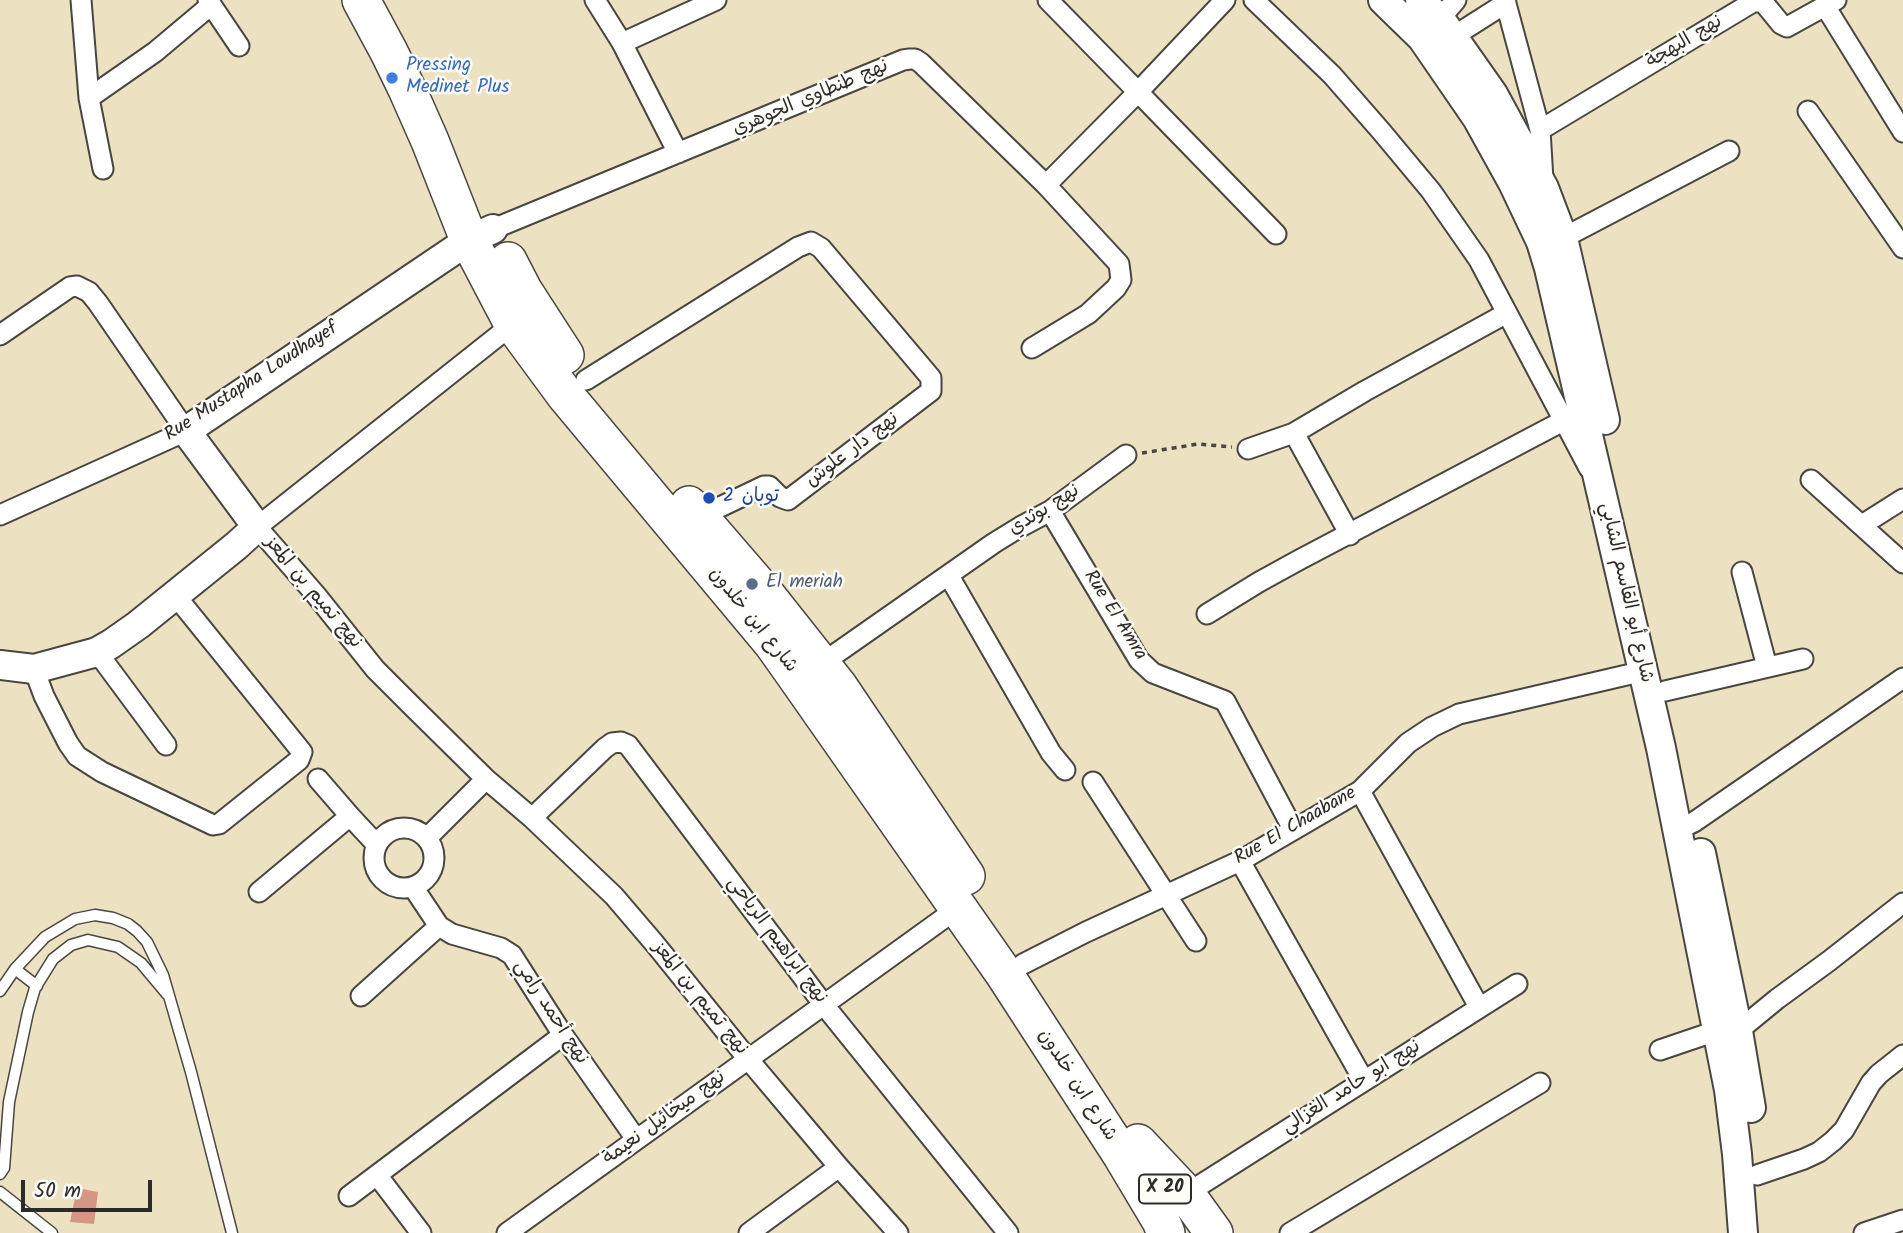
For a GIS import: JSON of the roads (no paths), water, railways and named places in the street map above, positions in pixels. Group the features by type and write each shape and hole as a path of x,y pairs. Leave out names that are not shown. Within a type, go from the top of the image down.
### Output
{"highway":[{"name":"شارع ابن خلدون","path":"361,0 389,52 430,141 481,234 523,290 561,351 759,586 863,721 1110,1096 1138,1143"},
{"name":"شارع ابن خلدون","path":"387,0 437,100 513,324 566,396 773,645 1063,1063 1167,1230"},
{"name":"X 20","path":"1138,1143 1167,1230"},
{"path":"1138,1143 1186,1194 1214,1233"}],"street":[{"path":"81,0 89,98 103,169"},
{"path":"595,0 622,43 678,153"},
{"path":"622,43 716,0"},
{"path":"1048,0 1276,234"},
{"path":"1032,348 1088,314 1121,281 1119,264 1046,186 1225,0"},
{"path":"1207,614 1259,582 1584,416 1507,313 1479,260 1431,191 1332,75 1254,0"},
{"name":"شارع أبو القاسم الشابي","path":"1383,0 1440,29 1477,118 1513,183 1541,242 1556,295 1644,671 1686,826"},
{"name":"شارع أبو القاسم الشابي","path":"1420,0 1493,94 1544,188 1563,238 1584,416 1665,691 1686,826 1727,1031 1752,1119 1762,1233"},
{"path":"1440,29 1505,1 1541,130 1544,188"},
{"name":"نهج البهجة","path":"1541,130 1753,2 1763,2 1781,24 1787,27 1830,3"},
{"path":"89,98 155,52 210,3 239,46"},
{"path":"1830,3 1903,132"},
{"name":"نهج طنطاوي الجوهري","path":"481,234 903,60 915,59 1046,186"},
{"path":"1808,111 1903,248"},
{"path":"1563,238 1729,151"},
{"name":"Rue Mustapha Loudhayef","path":"0,515 186,431 481,234"},
{"name":"نهج دار علوش","path":"586,380 798,247 811,242 821,248 931,378 931,391 788,500 779,497 769,486 764,486 699,517"},
{"path":"0,335 70,287 77,286 89,292 257,527"},
{"path":"1248,449 1294,433 1507,313"},
{"path":"0,665 34,669 96,652 111,644 513,324"},
{"path":"1294,433 1350,535"},
{"name":"نهج بوثدي","path":"821,664 1011,532 1050,512 1126,455"},
{"path":"1811,480 1903,563"},
{"path":"1862,525 1903,499"},
{"name":"Rue El Amra","path":"1050,512 1139,660 1153,673 1225,701 1293,829"},
{"name":"نهج تميم بن المعز","path":"257,527 375,669 486,779 532,818 614,897 839,1167 898,1233"},
{"path":"1742,572 1767,667"},
{"path":"949,576 1051,753 1065,769"},
{"path":"34,669 44,696 77,756 102,772 213,825 219,824 299,760 302,752 175,595"},
{"path":"96,652 166,745"},
{"path":"1665,691 1803,659"},
{"name":"Rue El Chaabane","path":"1023,964 1240,861 1360,791 1408,743 1459,714 1644,671"},
{"path":"1686,826 1903,678"},
{"name":"نهج ابراهيم الرياحي","path":"532,818 605,748 621,741 628,745 824,1005 1008,1233"},
{"path":"318,779 377,845"},
{"path":"427,838 486,779"},
{"path":"1093,782 1196,941"},
{"path":"1360,791 1479,1007"},
{"path":"259,891 350,816"},
{"path":"406,828 427,838 433,848 434,860 431,872 424,881 413,887 402,888 390,885 381,878 375,867 374,856 384,835 406,828"},
{"path":"1240,861 1364,1081"},
{"path":"361,996 439,926 413,887"},
{"path":"1660,1050 1727,1031 1777,999 1903,903"},
{"name":"نهج ميخائيل نعيمة","path":"508,1233 958,908"},
{"name":"نهج أحمد رامي","path":"439,926 452,934 501,948 512,955 636,1139"},
{"name":"نهج ابو حامد الغزالي","path":"1186,1194 1517,984"},
{"name":"شارع أبو القاسم الشابي","path":"1727,1031 1729,1090 1743,1233"},
{"path":"349,1196 564,1035"},
{"path":"1757,1175 1804,1159 1833,1141 1844,1130 1871,1083 1903,1055"},
{"path":"1290,1233 1540,1083"},
{"path":"749,1233 839,1167"},
{"path":"377,1175 421,1233"},
{"path":"1864,1233 1903,1220"}],"lane":[{"path":"0,991 15,968 45,937 75,919 95,915 113,918 128,924 147,942 159,964 191,1072 232,1233"},
{"path":"0,1174 4,1168 9,1102 28,1012 37,986 53,959 71,945 88,940 118,947 141,963 168,995"},
{"path":"15,968 37,986"},
{"path":"0,1090 9,1102"},
{"path":"0,1192 52,1233"}],"place":[{"name":"Pressing Medinet Plus","path":"392,78"},
{"name":"توبان 2","path":"709,498"},
{"name":"El meriah","path":"752,584"}]}
